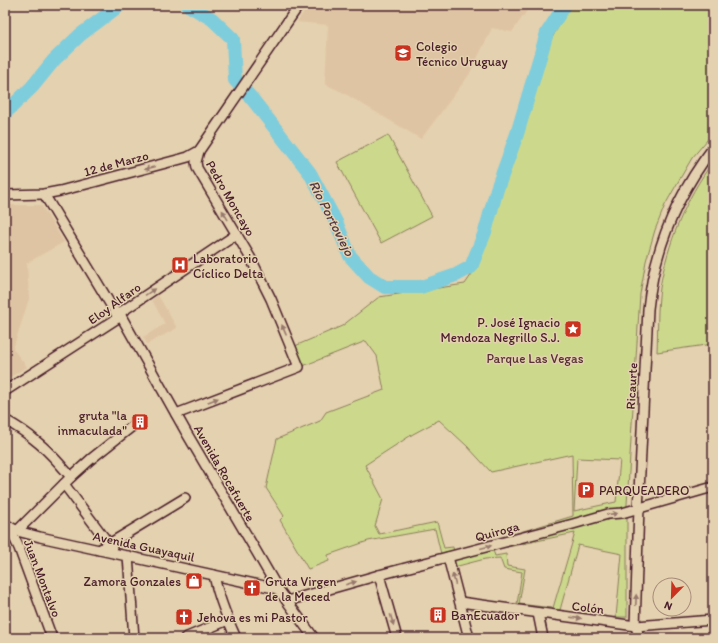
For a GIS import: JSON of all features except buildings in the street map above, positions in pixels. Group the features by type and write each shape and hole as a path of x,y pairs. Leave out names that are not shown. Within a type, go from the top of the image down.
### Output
{"street":[{"name":"12 de Marzo","path":"5,195 60,191 188,157 199,151 299,5"},
{"name":"Ricaurte","path":"639,638 636,626 639,507 648,309 651,283 662,243 676,208 695,173 713,148"},
{"name":"Pedro Moncayo","path":"176,414 299,367 271,300 250,257 197,168 196,162 199,151"},
{"name":"Avenida Rocafuerte","path":"47,193 120,315 215,482 278,588 314,638"},
{"name":"Eloy Alfaro","path":"5,391 120,315 237,234"},
{"path":"5,420 36,440 71,477"},
{"path":"10,527 135,424"},
{"path":"64,484 116,554"},
{"name":"Quiroga","path":"287,601 608,514 622,513 713,487"},
{"path":"100,550 184,498"},
{"name":"Avenida Guayaquil","path":"10,527 40,538 278,588"},
{"name":"Juan Montalvo","path":"10,527 52,638"},
{"path":"128,556 134,638"},
{"path":"448,557 469,638"},
{"path":"214,575 221,600 236,638"},
{"path":"379,575 397,638"},
{"name":"Colón","path":"460,602 636,626 713,620"},
{"path":"538,613 543,638"},
{"path":"185,638 228,620"}],"shaded area":[{"name":"Colegio Técnico Uruguay","path":"309,5 531,5 512,32 492,28 469,75 421,139 342,92 325,84 328,25 297,22"},
{"path":"5,205 41,205 64,242 27,263 29,299 13,349 27,367 5,380"},
{"path":"158,295 177,328 147,344 143,337 165,324 152,300"}],"green space":[{"name":"Parque Las Vegas","path":"571,5 713,5 713,133 692,158 665,205 655,230 646,261 640,294 627,504 627,617 616,617 622,554 578,545 560,610 517,604 522,572 504,569 500,558 485,559 454,567 441,554 435,529 368,541 328,555 329,561 308,569 280,520 284,516 266,488 277,439 320,421 326,412 384,390 377,356 366,341 303,366 295,346 342,326 379,297 465,284 474,271 483,251 506,174 522,137 549,43","holes":["439,420 467,446 491,472 572,454 573,516 454,552 453,547 444,548 437,522 379,534 375,526 383,499 365,465 413,434","577,458 620,460 616,502 574,511","575,533 553,608 519,604 525,569 507,566 506,554 495,556 493,550"]},
{"path":"388,135 432,216 381,243 337,162"},
{"path":"713,162 713,344 657,352 659,296 667,255 686,206 694,190"}],"waterway":[{"name":"Río Portoviejo","path":"5,113 32,87 54,60 80,35 120,5"},
{"name":"Río Portoviejo","path":"188,5 212,19 233,39 235,80 253,100 310,173 336,222 350,256 369,277 385,287 421,287 456,275 471,267 485,232 497,189 517,134 547,33 565,5"}],"place":[{"name":"Colegio Técnico Uruguay","path":"403,53"},
{"name":"Laboratorio Cíclico Delta","path":"180,265"},
{"name":"P. José Ignacio Mendoza Negrillo S.J.","path":"573,329"},
{"name":"gruta \"la inmaculada\"","path":"140,422"},
{"name":"PARQUEADERO","path":"586,490"},
{"name":"Zamora Gonzales","path":"194,581"},
{"name":"Gruta Virgen de la Meced","path":"252,588"},
{"name":"BanEcuador","path":"438,615"},
{"name":"Jehova es mi Pastor","path":"184,617"}]}
